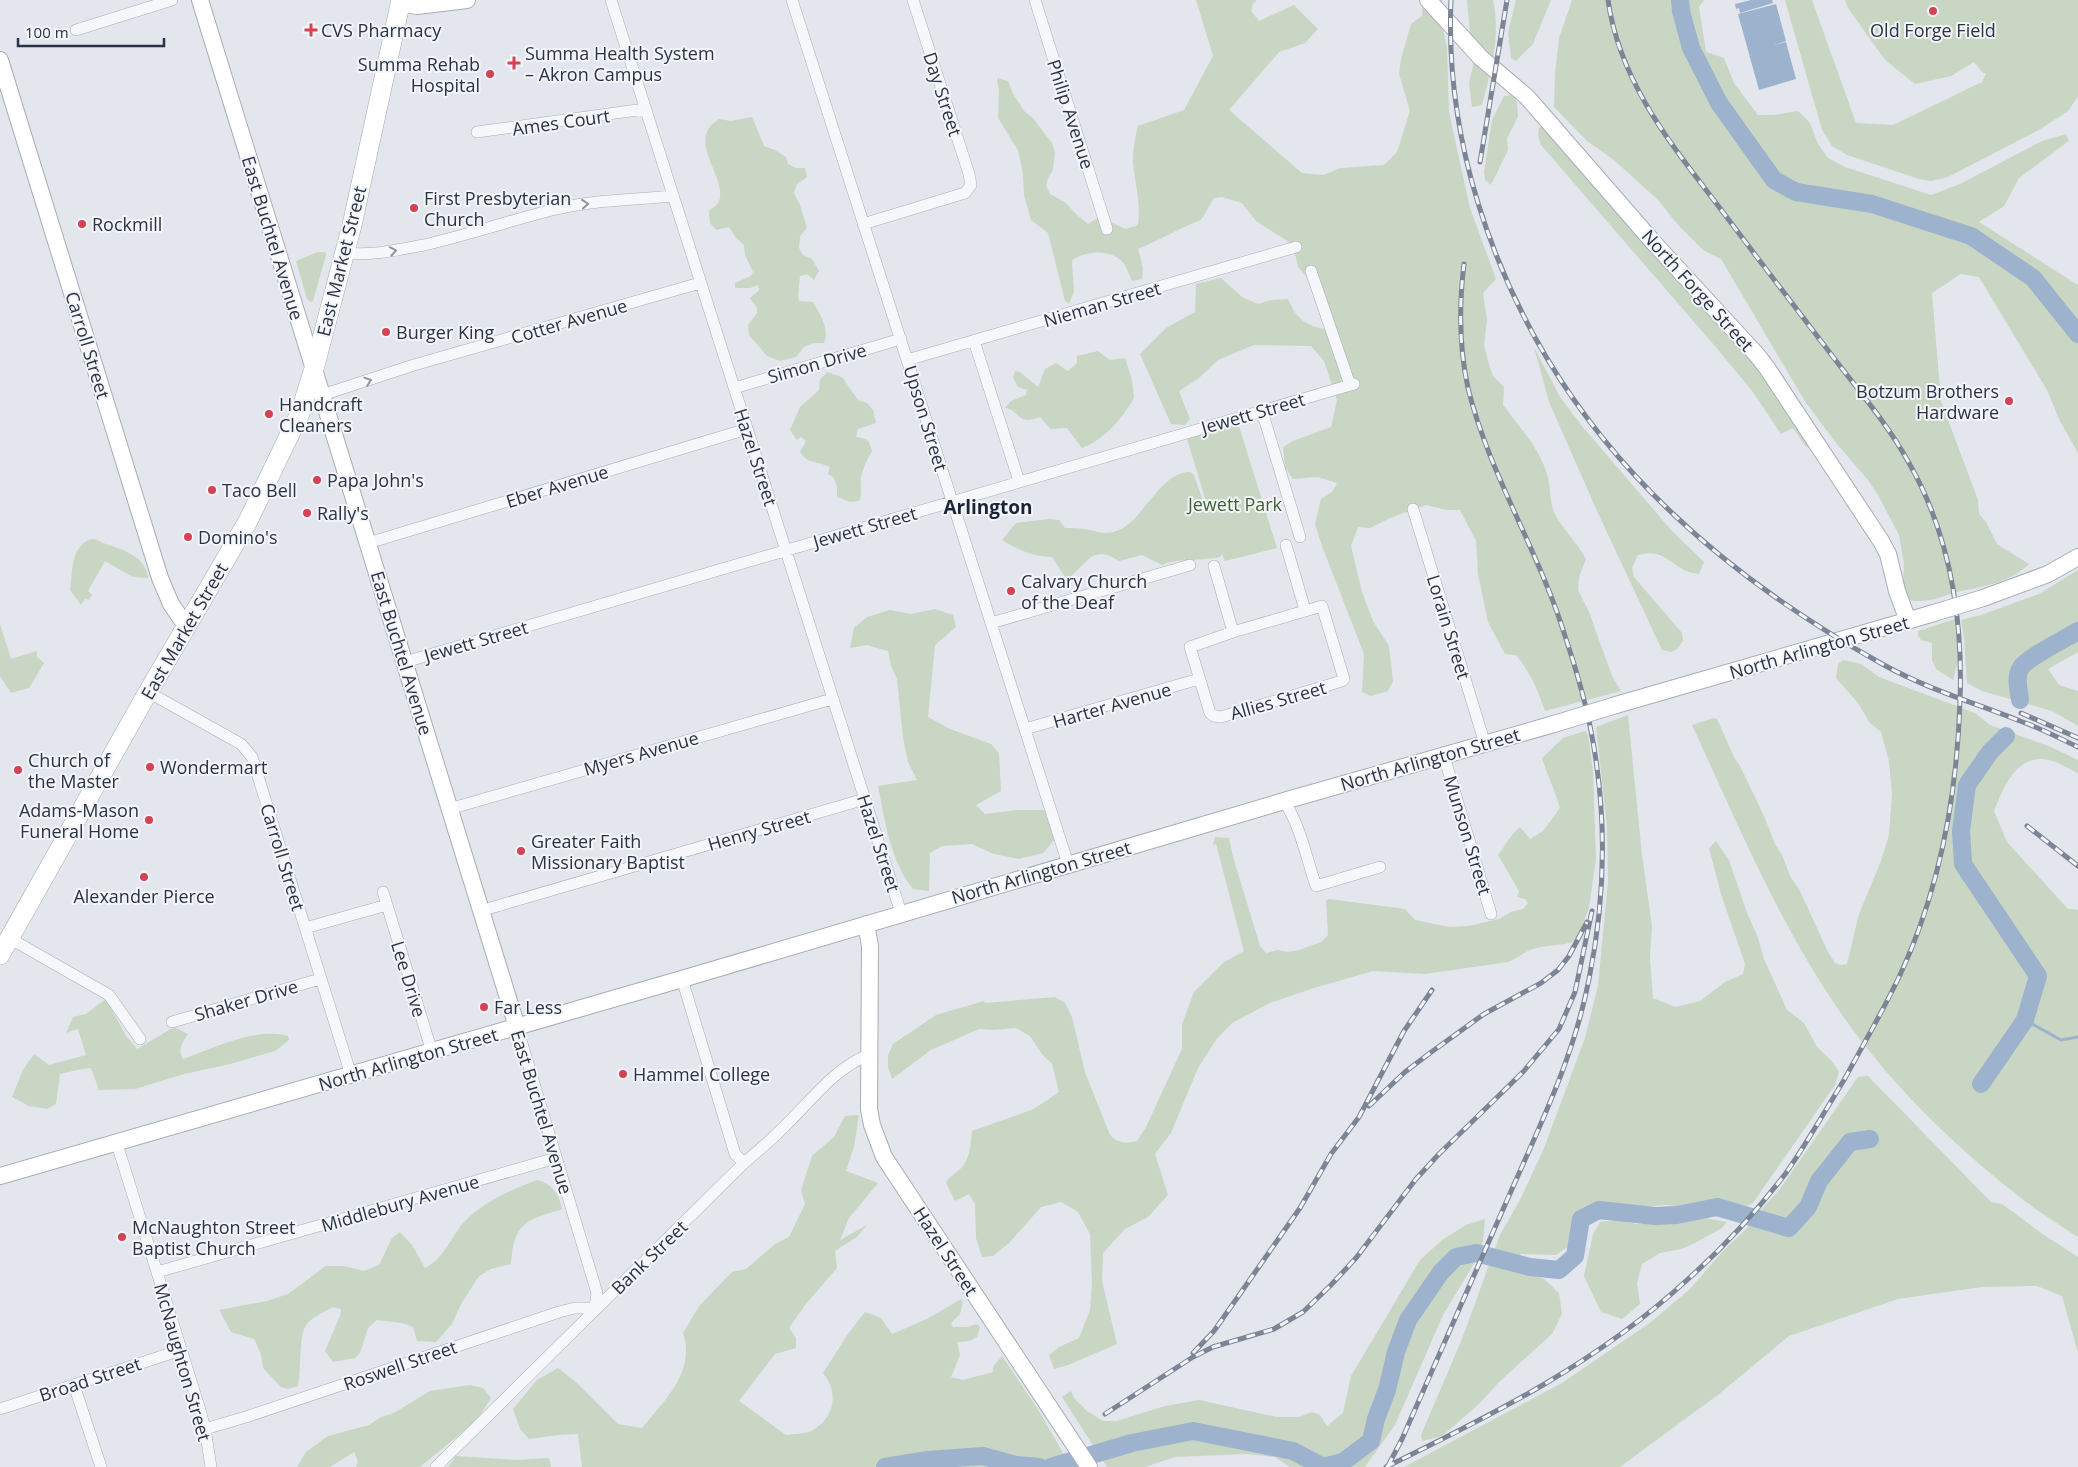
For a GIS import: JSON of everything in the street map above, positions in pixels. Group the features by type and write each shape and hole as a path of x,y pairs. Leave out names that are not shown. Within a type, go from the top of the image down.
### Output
{"main road":[{"name":"East Market Street","path":"0,955 263,492 300,413 314,369 345,253 401,1"}],"street":[{"path":"76,30 172,0"},
{"name":"East Buchtel Avenue","path":"200,0 517,1027 597,1293 595,1308"},
{"path":"401,1 417,6 467,0"},
{"name":"Hazel Street","path":"611,0 901,913"},
{"name":"Upson Street","path":"792,0 1068,864"},
{"name":"Day Street","path":"863,224 958,196 970,189 969,174 913,0"},
{"name":"Philip Avenue","path":"1035,0 1107,229"},
{"name":"North Forge Street","path":"1428,0 1481,58 1527,97 1654,243 1767,368 1881,541 1888,554 1897,592 1908,621"},
{"name":"Carroll Street","path":"0,60 160,578 172,604 186,626"},
{"name":"Ames Court","path":"477,132 645,109"},
{"path":"345,253 381,253 412,247 467,235 575,205 673,196"},
{"name":"Nieman Street","path":"908,360 1296,247"},
{"name":"Jewett Street","path":"405,662 1352,384 1311,271"},
{"name":"Cotter Avenue","path":"322,395 414,365 700,283"},
{"name":"Simon Drive","path":"734,388 901,339"},
{"path":"974,341 1019,481"},
{"path":"1262,411 1300,537"},
{"name":"Eber Avenue","path":"368,543 747,429"},
{"name":"Lorain Street","path":"1413,510 1485,744"},
{"path":"1199,679 1190,650 1192,644 1305,610 1286,545"},
{"name":"North Arlington Street","path":"0,1176 117,1144 1068,864 1908,621 1983,598 2048,574 2078,557"},
{"path":"991,623 1190,565"},
{"path":"1214,566 1233,632"},
{"name":"Allies Street","path":"1199,679 1210,713 1221,717 1342,681 1344,679 1322,606 1305,610"},
{"name":"Harter Avenue","path":"1025,729 1199,679"},
{"name":"Carroll Street","path":"148,692 241,744 252,757 351,1075"},
{"name":"Myers Avenue","path":"449,809 832,699"},
{"name":"Munson Street","path":"1444,756 1491,914"},
{"name":"Henry Street","path":"480,911 865,799"},
{"path":"1284,801 1294,816 1316,886 1380,867"},
{"name":"Lee Drive","path":"383,892 432,1052"},
{"path":"305,928 387,905"},
{"name":"Hazel Street","path":"866,924 870,946 869,1109 872,1125 884,1157 1089,1467"},
{"path":"9,938 109,995 140,1039"},
{"name":"Shaker Drive","path":"172,1022 320,978"},
{"path":"682,979 735,1154 744,1163"},
{"name":"Bank Street","path":"436,1467 744,1163 783,1129 854,1060 869,1055"},
{"name":"McNaughton Street","path":"117,1144 205,1429 211,1467"},
{"name":"Middlebury Avenue","path":"157,1272 556,1158"},
{"name":"Roswell Street","path":"205,1429 559,1312 574,1308 595,1308"},
{"name":"Broad Street","path":"0,1409 181,1350"},
{"path":"74,1385 101,1467"}],"green space":[{"path":"1196,0 1257,0 1253,4 1251,11 1259,21 1294,5 1318,29 1305,43 1279,52 1229,110 1302,173 1323,175 1341,168 1384,165 1397,152 1410,111 1399,74 1401,59 1411,24 1422,16 1423,0 1442,0 1442,24 1447,48 1449,112 1470,208 1496,279 1483,293 1487,320 1484,346 1493,376 1504,387 1503,405 1528,438 1543,464 1548,479 1554,512 1586,559 1579,577 1578,590 1589,612 1612,676 1621,691 1545,711 1525,668 1516,655 1505,654 1488,622 1478,574 1476,541 1460,510 1447,510 1426,505 1390,518 1370,528 1358,527 1351,546 1362,592 1373,621 1389,646 1393,681 1388,691 1371,696 1362,692 1364,654 1315,524 1321,499 1332,492 1337,483 1318,477 1293,479 1285,467 1283,447 1293,441 1331,427 1337,400 1324,361 1311,346 1254,345 1218,360 1199,378 1179,391 1190,419 1185,425 1171,424 1140,354 1166,328 1195,312 1196,284 1221,278 1242,297 1258,304 1271,300 1288,299 1294,311 1302,320 1312,326 1326,329 1322,294 1298,267 1296,257 1289,242 1256,221 1242,203 1222,197 1214,198 1201,220 1138,249 1143,268 1142,279 1132,281 1123,262 1107,253 1089,253 1072,260 1074,292 1069,303 1065,301 1048,233 1031,220 1024,195 1023,174 1018,150 998,118 999,92 997,78 1008,81 1013,94 1025,112 1032,117 1052,143 1055,153 1053,170 1046,185 1050,194 1066,203 1088,224 1099,217 1126,229 1138,225 1138,200 1133,162 1134,143 1138,126 1184,110 1213,56"},
{"path":"1467,0 1493,0 1496,26 1492,66 1482,105 1472,107 1469,83 1473,66"},
{"path":"1516,0 1551,0 1533,44 1516,61 1511,58 1508,33"},
{"path":"1572,0 1704,0 1699,7 1706,52 1724,58 1734,83 1758,115 1798,111 1810,123 1818,144 1828,158 1845,167 1931,195 1960,184 2042,141 2066,134 2069,141 2019,178 2004,206 1979,222 2078,285 2078,453 2060,421 2047,390 1979,277 1961,274 1932,293 1941,401 1978,500 1979,514 1986,522 1997,544 2029,564 2022,570 2006,579 1988,585 1935,599 1923,601 1908,600 1903,586 1904,564 1899,535 1878,495 1806,403 1721,259 1703,250 1678,225 1658,200 1614,160 1587,141 1554,107 1559,38"},
{"path":"1785,0 1812,0 1856,123 1893,125 1982,82 1986,73 1983,73 1974,62 1951,76 1915,84 1885,60 1848,8 1845,0 2078,0 2078,96 2068,111 2039,130 1948,177 1931,181 1919,179 1847,155 1832,146 1822,130"},
{"path":"1513,95 1517,102 1518,117 1507,138 1508,150 1491,185 1485,180 1484,172 1492,120 1504,96"},
{"path":"752,117 764,146 786,157 788,164 796,168 805,168 807,177 797,184 794,193 807,228 800,236 799,248 803,255 812,259 819,271 814,280 807,274 800,276 798,296 799,301 813,302 819,312 826,332 824,343 813,343 804,347 796,357 780,361 767,356 749,335 748,325 757,313 757,308 750,298 759,290 758,285 750,288 735,288 735,283 751,276 753,272 745,255 744,245 736,238 729,227 716,230 710,223 709,211 718,203 720,194 719,183 706,149 705,138 709,128 719,119 731,121"},
{"path":"1544,125 1764,372 1812,446 1806,447 1793,428 1781,434 1753,392 1714,345 1541,145 1538,136 1539,128"},
{"path":"318,252 325,252 326,255 313,301 311,302 307,299 296,261"},
{"path":"1534,347 1560,397 1582,426 1671,530 1704,562 1699,574 1684,570 1657,554 1646,553 1638,555 1632,568 1634,577 1682,633 1683,641 1677,649 1671,652 1662,650 1598,513 1549,402"},
{"path":"1098,351 1110,360 1125,358 1132,380 1134,398 1112,428 1098,440 1082,448 1067,428 1051,429 1040,417 1028,420 1005,408 1011,401 1026,395 1027,390 1018,387 1013,377 1015,371 1020,372 1038,387 1045,369 1056,363 1068,371 1077,363 1077,356"},
{"path":"827,372 842,377 858,400 867,403 873,410 876,423 858,429 856,437 867,440 872,451 862,474 859,501 850,502 837,497 837,487 834,478 828,474 830,467 806,459 800,452 806,441 801,437 797,440 790,430 800,407 819,390 820,380"},
{"name":"Jewett Park","path":"1238,423 1277,548 1225,561 1222,554 1220,557 1175,561 1162,565 1142,555 1119,561 1100,554 1092,556 1067,580 1052,557 1026,552 1002,540 1016,523 1049,519 1059,520 1065,528 1110,533 1129,524 1170,479 1190,472 1194,475 1204,504 1208,508 1187,439"},
{"path":"91,539 133,555 143,564 148,578 133,577 105,561 88,591 92,595 89,600 85,598 81,605 70,590 72,568 79,548"},
{"path":"2078,570 2078,652 2048,669 2059,685 2078,691 2078,726 2052,711 1982,691 1967,683 1961,620 1981,615 2039,594"},
{"path":"935,609 953,615 956,627 935,645 928,717 950,729 991,744 999,753 1001,791 976,805 985,814 1018,810 1046,810 1054,840 1043,853 1019,859 994,854 972,844 942,846 930,853 929,891 913,889 899,866 889,840 878,786 917,780 908,762 903,738 897,679 891,666 888,651 867,645 850,648 854,628 867,617 890,610 911,614"},
{"path":"1955,619 1958,661 1953,680 1936,669 1932,660 1932,643 1921,640 1918,631"},
{"path":"0,624 11,659 37,651 37,657 44,663 29,688 11,693 0,676"},
{"path":"1843,660 1861,664 1879,677 1975,713 1990,725 2051,747 2078,760 2078,773 2049,760 2038,759 2028,762 2020,767 2007,782 1994,811 2007,842 2068,909 2078,910 2078,1237 2023,1200 1969,1155 1903,1090 1863,1043 1822,985 1781,913 1692,725 1713,718 1717,719 1764,816 1790,876 1799,889 1828,952 1835,963 1847,964 1859,914 1881,861 1889,835 1892,794 1889,761 1881,732 1870,723 1858,703 1836,678 1838,664"},
{"path":"1628,715 1642,855 1652,926 1650,957 1653,998 1675,1007 1700,1001 1725,982 1743,974 1745,964 1721,894 1709,848 1716,841 1729,860 1764,959 1787,1010 1804,1023 1817,1047 1831,1060 1839,1072 1835,1085 1753,1203 1747,1206 1718,1202 1687,1207 1666,1205 1610,1209 1575,1237 1568,1247 1556,1255 1520,1254 1531,1274 1544,1279 1559,1293 1562,1314 1552,1334 1499,1382 1479,1404 1442,1436 1422,1441 1421,1435 1462,1339 1500,1235 1521,1198 1544,1148 1585,1038 1598,986 1608,881 1607,826 1596,727"},
{"path":"1585,731 1588,735 1593,771 1596,859 1589,908 1577,940 1566,944 1533,949 1508,962 1425,974 1373,971 1270,1003 1232,1023 1216,1040 1198,1068 1171,1133 1155,1154 1168,1195 1148,1217 1125,1229 1103,1253 1102,1281 1117,1344 1054,1369 1049,1355 1059,1347 1079,1338 1090,1310 1092,1284 1090,1234 1078,1212 1061,1202 1041,1207 1009,1243 993,1256 982,1257 976,1238 975,1204 969,1194 955,1201 946,1183 961,1168 967,1158 972,1131 1034,1109 1059,1092 1052,1064 1042,1054 1030,1036 1016,1028 979,1029 931,1050 892,1079 888,1067 888,1055 893,1044 936,1015 984,1001 985,1003 1055,997 1065,1003 1072,1017 1085,1072 1110,1135 1122,1142 1137,1141 1146,1127 1182,1049 1182,1024 1194,992 1223,963 1244,951 1216,844 1213,845 1215,837 1229,838 1260,946 1266,953 1278,950 1288,952 1299,950 1321,942 1328,935 1326,901 1329,899 1405,909 1415,920 1449,927 1469,926 1499,919 1511,912 1523,909 1528,903 1525,899 1517,897 1519,891 1498,855 1520,827 1530,839 1543,831 1560,808 1542,758 1563,738"},
{"path":"106,999 126,1036 137,1049 174,1027 188,1034 181,1049 183,1059 249,1036 275,1034 288,1036 289,1040 275,1051 230,1064 184,1074 135,1089 99,1090 91,1068 60,1074 56,1104 47,1109 29,1106 12,1097 23,1070 34,1054 49,1065 86,1055 78,1029 66,1033 73,1017 86,1014"},
{"path":"1868,1076 1991,1202 2002,1204 2078,1257 2078,1353 2062,1296 2037,1286 1982,1287 1898,1299 1789,1336 1719,1394 1620,1467 1404,1467 1562,1383 1651,1322 1690,1289 1724,1250 1746,1229 1780,1189 1858,1077"},
{"path":"859,1115 854,1147 846,1171 878,1183 849,1218 840,1240 867,1225 857,1237 835,1251 837,1268 805,1305 789,1328 796,1338 796,1348 775,1354 739,1401 786,1435 810,1431 820,1425 826,1418 832,1404 831,1388 823,1373 848,1334 865,1312 881,1318 892,1334 927,1319 961,1299 963,1303 960,1314 951,1323 953,1327 968,1327 976,1324 980,1327 977,1337 970,1341 957,1342 960,1355 951,1377 963,1380 993,1372 993,1367 1002,1356 1039,1411 1071,1467 582,1467 578,1434 529,1439 520,1429 513,1409 537,1380 558,1368 578,1384 618,1424 642,1428 669,1396 682,1372 686,1347 683,1333 700,1305 732,1272 746,1269 775,1244 789,1237 805,1204 801,1190 812,1156 834,1137 845,1116"},
{"path":"537,1180 547,1184 554,1190 559,1198 562,1209 539,1217 524,1225 515,1239 511,1264 491,1269 479,1276 461,1304 452,1324 436,1342 417,1341 413,1327 402,1323 377,1320 368,1328 360,1353 355,1358 333,1362 325,1351 340,1316 341,1309 333,1307 314,1318 305,1327 302,1339 298,1386 288,1389 281,1387 263,1368 261,1354 254,1339 231,1332 219,1310 267,1301 288,1294 326,1266 343,1266 364,1271 379,1265 392,1238 400,1232 412,1245 425,1268 438,1259 459,1228 480,1208 498,1197"},
{"path":"1704,1218 1727,1222 1722,1228 1695,1243 1681,1249 1660,1253 1642,1264 1637,1283 1640,1304 1622,1319 1601,1312 1584,1276 1593,1234 1600,1222 1615,1220 1637,1224"},
{"path":"1485,1219 1483,1241 1475,1262 1443,1315 1395,1425 1365,1467 1290,1467 1275,1457 1246,1454 1175,1457 1145,1467 1107,1467 1062,1397 1071,1391 1074,1398 1087,1411 1103,1421 1117,1421 1165,1406 1199,1400 1277,1417 1299,1417 1312,1412 1320,1415 1327,1426 1343,1413 1351,1376 1420,1260 1442,1240 1466,1225"},
{"path":"470,1385 483,1388 491,1398 477,1420 420,1467 356,1467 358,1462 354,1452 330,1467 297,1467 306,1452 328,1436 369,1425 381,1417 394,1413 430,1391"},
{"path":"456,1456 516,1460 549,1458 551,1467 448,1467"}],"water":[{"path":"1751,0 1772,0 1773,3 1740,13 1739,8 1736,9 1735,4"},
{"path":"1776,4 1786,41 1774,45 1786,42 1796,79 1759,90 1738,14"}],"waterway":[{"path":"1680,0 1691,48 1719,103 1774,180 1796,192 1872,204 1971,236 2033,278 2078,334"},
{"path":"2020,700 2018,684 2020,669 2038,654 2078,631"},
{"path":"1981,1084 2025,1020 2038,976 1963,864 1961,831 1967,785 1990,752 2006,736"},
{"path":"2025,1020 2061,1040 2078,1037"},
{"path":"1051,1467 1132,1443 1193,1431 1293,1451 1323,1467 1343,1462 1371,1441 1376,1419 1387,1390 1396,1352 1408,1320 1441,1272 1456,1257 1476,1253 1530,1267 1559,1270 1575,1256 1581,1219 1599,1210 1655,1216 1677,1215 1717,1207 1789,1228 1808,1207 1819,1181 1850,1142 1870,1139"},
{"path":"885,1467 928,1460 983,1456 1016,1465 1039,1467"}],"railway":[{"path":"1451,0 1451,51 1460,128 1478,203 1507,280 1542,351 1585,415 1634,474 1689,529 1749,578 1814,623 1900,674 1934,689 2035,727 2078,747"},
{"path":"1480,162 1507,0"},
{"path":"1386,1467 1466,1427 1543,1385 1617,1337 1653,1310 1700,1268 1739,1229 1763,1201 1786,1173 1816,1127 1880,1015 1900,975 1926,909 1944,841 1950,806 1955,771 1960,701 1959,639 1951,578 1935,519 1909,463 1885,425 1662,130 1647,106 1622,55 1608,0"},
{"path":"1388,1466 1402,1439 1535,1138 1566,1060 1583,1006 1595,948 1599,916 1602,821 1596,757 1588,715 1576,670 1554,604 1488,451 1468,388 1461,326 1464,264"},
{"path":"2021,713 2078,738"},
{"path":"2027,826 2078,866"},
{"path":"1105,1414 1193,1357 1213,1347 1274,1329 1303,1312 1331,1285 1356,1258 1416,1179 1523,1072 1559,1029 1575,992 1592,911"},
{"path":"1369,1106 1405,1072 1484,1014 1541,983 1558,970 1569,956 1587,922"},
{"path":"1193,1353 1214,1331 1300,1208 1331,1154 1359,1117 1404,1031 1432,990"}],"place":[{"name":"Old Forge Field","path":"1933,11"},
{"name":"CVS Pharmacy","path":"311,30"},
{"name":"Summa Health System – Akron Campus","path":"514,63"},
{"name":"Summa Rehab Hospital","path":"490,74"},
{"name":"First Presbyterian Church","path":"414,208"},
{"name":"Rockmill","path":"82,224"},
{"name":"Burger King","path":"386,332"},
{"name":"Botzum Brothers Hardware","path":"2009,401"},
{"name":"Handcraft Cleaners","path":"269,414"},
{"name":"Papa John's","path":"317,480"},
{"name":"Taco Bell","path":"212,490"},
{"name":"Rally's","path":"307,513"},
{"name":"Domino's","path":"188,537"},
{"name":"Calvary Church of the Deaf","path":"1011,591"},
{"name":"Wondermart","path":"150,767"},
{"name":"Church of the Master","path":"18,770"},
{"name":"Adams-Mason Funeral Home","path":"149,820"},
{"name":"Greater Faith Missionary Baptist","path":"521,851"},
{"name":"Alexander Pierce","path":"144,877"},
{"name":"Far Less","path":"484,1007"},
{"name":"Hammel College","path":"623,1074"},
{"name":"McNaughton Street Baptist Church","path":"122,1237"}],"district":[{"name":"Arlington","path":"988,507"}]}
